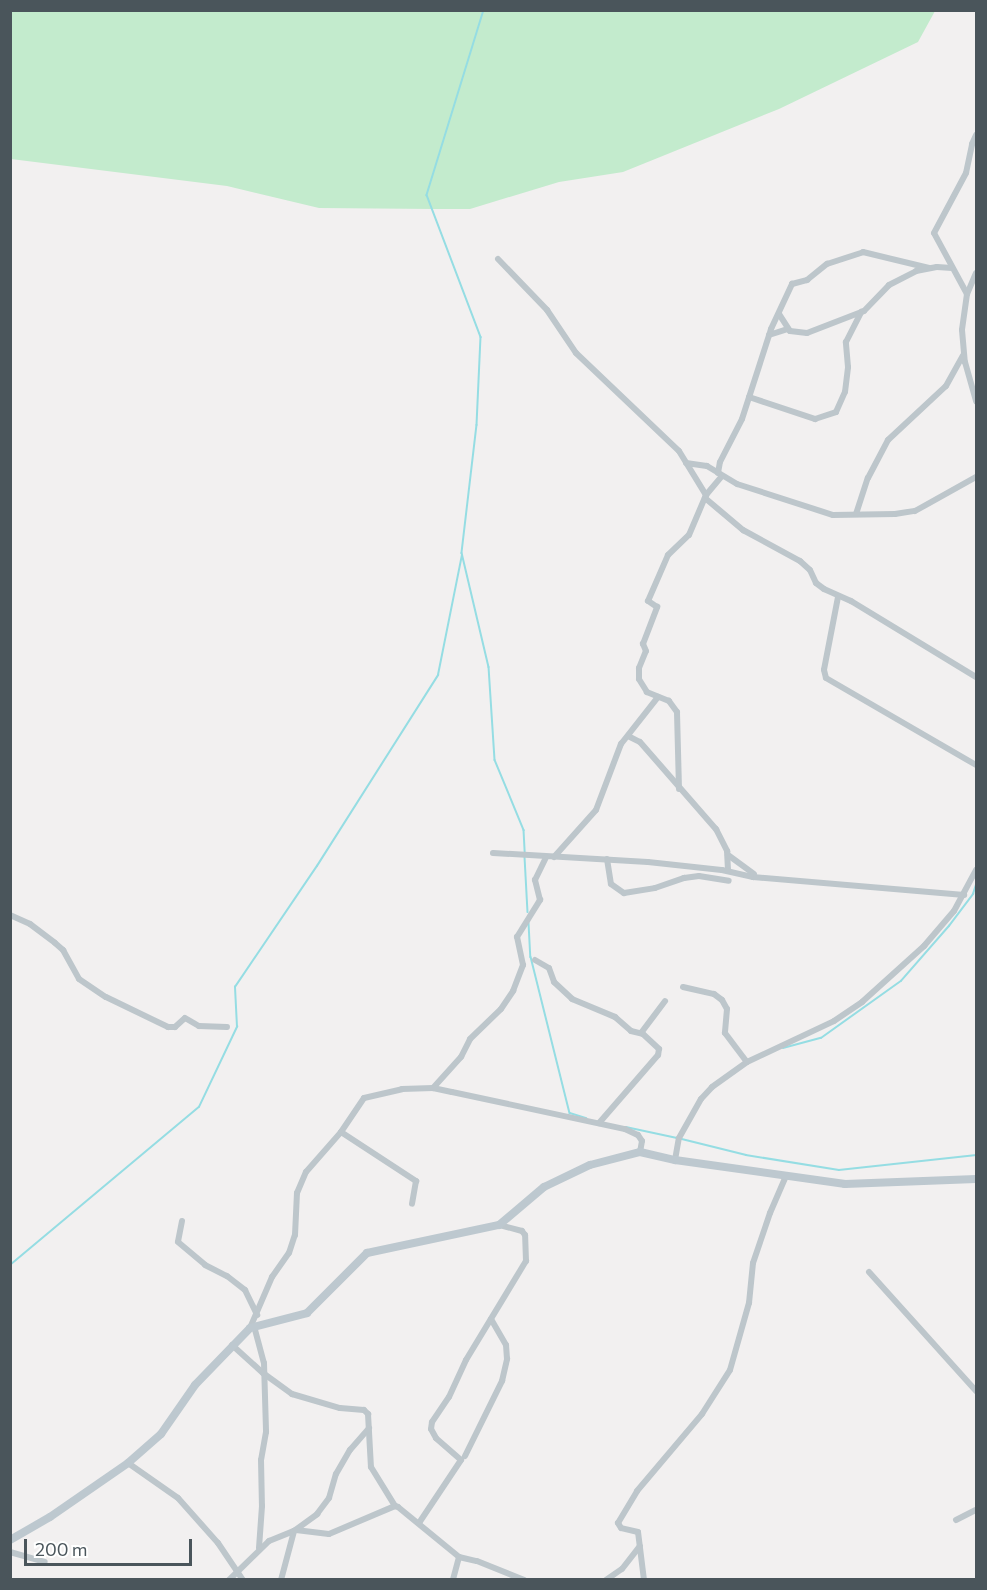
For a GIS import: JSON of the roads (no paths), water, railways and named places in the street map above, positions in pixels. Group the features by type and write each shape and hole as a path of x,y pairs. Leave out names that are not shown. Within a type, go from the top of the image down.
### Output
{"street":[{"path":"967,294 934,233 966,173 976,135"},
{"path":"679,789 678,717 672,703 647,692 638,672 646,651 643,644 657,607 648,601 668,555 689,535 705,497 720,474 769,335 792,284 807,280 827,264 863,252 929,268 952,268"},
{"path":"498,259 548,310 576,353 669,439 705,497 742,530 800,561 810,570 816,583 838,597 851,601 976,676"},
{"path":"779,314 788,329 794,333 807,333 861,312 873,304 889,285 929,268"},
{"path":"976,273 967,294 963,317 963,355 976,401"},
{"path":"749,397 815,419 836,412 844,392 848,367 846,342 861,312"},
{"path":"769,335 788,329"},
{"path":"856,514 868,478 888,440 946,386 963,355"},
{"path":"969,376 976,376"},
{"path":"686,463 701,464 737,484 816,512 856,514 915,511 976,477"},
{"path":"838,597 824,670 826,678 976,765"},
{"path":"554,856 596,810 617,753 658,697"},
{"path":"628,736 640,742 716,829 728,855 728,871"},
{"path":"493,853 607,859 728,871 760,878 964,895"},
{"path":"728,855 760,878"},
{"path":"433,1088 461,1057 470,1039 501,1009 513,991 523,965 518,937 540,900 535,880 546,857"},
{"path":"607,859 611,884 624,893 655,888 684,878 699,876 729,880"},
{"path":"675,1160 679,1138 701,1099 717,1082 747,1062 834,1021 862,1002 924,946 954,911 976,870"},
{"path":"10,915 30,924 55,943 63,950 79,979 106,997 168,1027 175,1027 185,1018 199,1026 227,1027"},
{"path":"536,960 549,968 554,982 572,999 602,1010 631,1031 641,1033 658,1048 659,1053 599,1123"},
{"path":"683,987 714,994 722,1000 727,1009 725,1033 747,1062"},
{"path":"641,1033 665,1001"},
{"path":"259,1548 262,1506 261,1468 266,1432 264,1363 252,1327 272,1277 286,1259 292,1245 296,1199 306,1172 341,1132 364,1098 402,1089 433,1088 599,1123 638,1135 642,1141 640,1152"},
{"path":"341,1132 417,1181 412,1203"},
{"path":"10,1540 50,1517 128,1463 161,1434 195,1385 232,1344 252,1327 307,1313 367,1253 499,1225 544,1187 590,1165 640,1152 675,1160 845,1184 976,1179"},
{"path":"644,1580 638,1532 621,1528 618,1523 637,1491 702,1414 730,1370 749,1303 753,1263 770,1213 786,1176"},
{"path":"182,1221 178,1242 205,1265 234,1280 245,1290 257,1315"},
{"path":"419,1523 460,1463 453,1451 436,1438 431,1429 432,1422 449,1397 466,1360 526,1257 525,1235 499,1225"},
{"path":"869,1272 976,1391"},
{"path":"465,1456 502,1381 507,1359 506,1345 491,1319"},
{"path":"232,1344 263,1373 298,1397 340,1408 364,1410 368,1414 370,1428 371,1467 395,1506 459,1557 477,1561 524,1580"},
{"path":"230,1580 259,1548 295,1530 325,1505 350,1449 370,1428"},
{"path":"128,1463 178,1498 219,1543 243,1580"},
{"path":"295,1530 330,1534 395,1506"},
{"path":"956,1520 976,1510"},
{"path":"281,1580 295,1530"},
{"path":"606,1580 622,1569 640,1545"},
{"path":"10,1552 45,1562"},
{"path":"453,1580 459,1557"}],"waterway":[{"path":"484,10 427,195 481,337 477,425 462,553 489,667 495,760 524,830 525,852"},
{"path":"10,1265 199,1107 237,1027 235,987 317,866 438,675 462,555"},
{"path":"525,857 528,912"},
{"path":"783,1048 821,1038 901,981 949,926 973,894 976,885"},
{"path":"529,923 531,957 570,1113 586,1118"},
{"path":"626,1127 677,1138"},
{"path":"682,1139 746,1155 839,1170 976,1155"}]}
